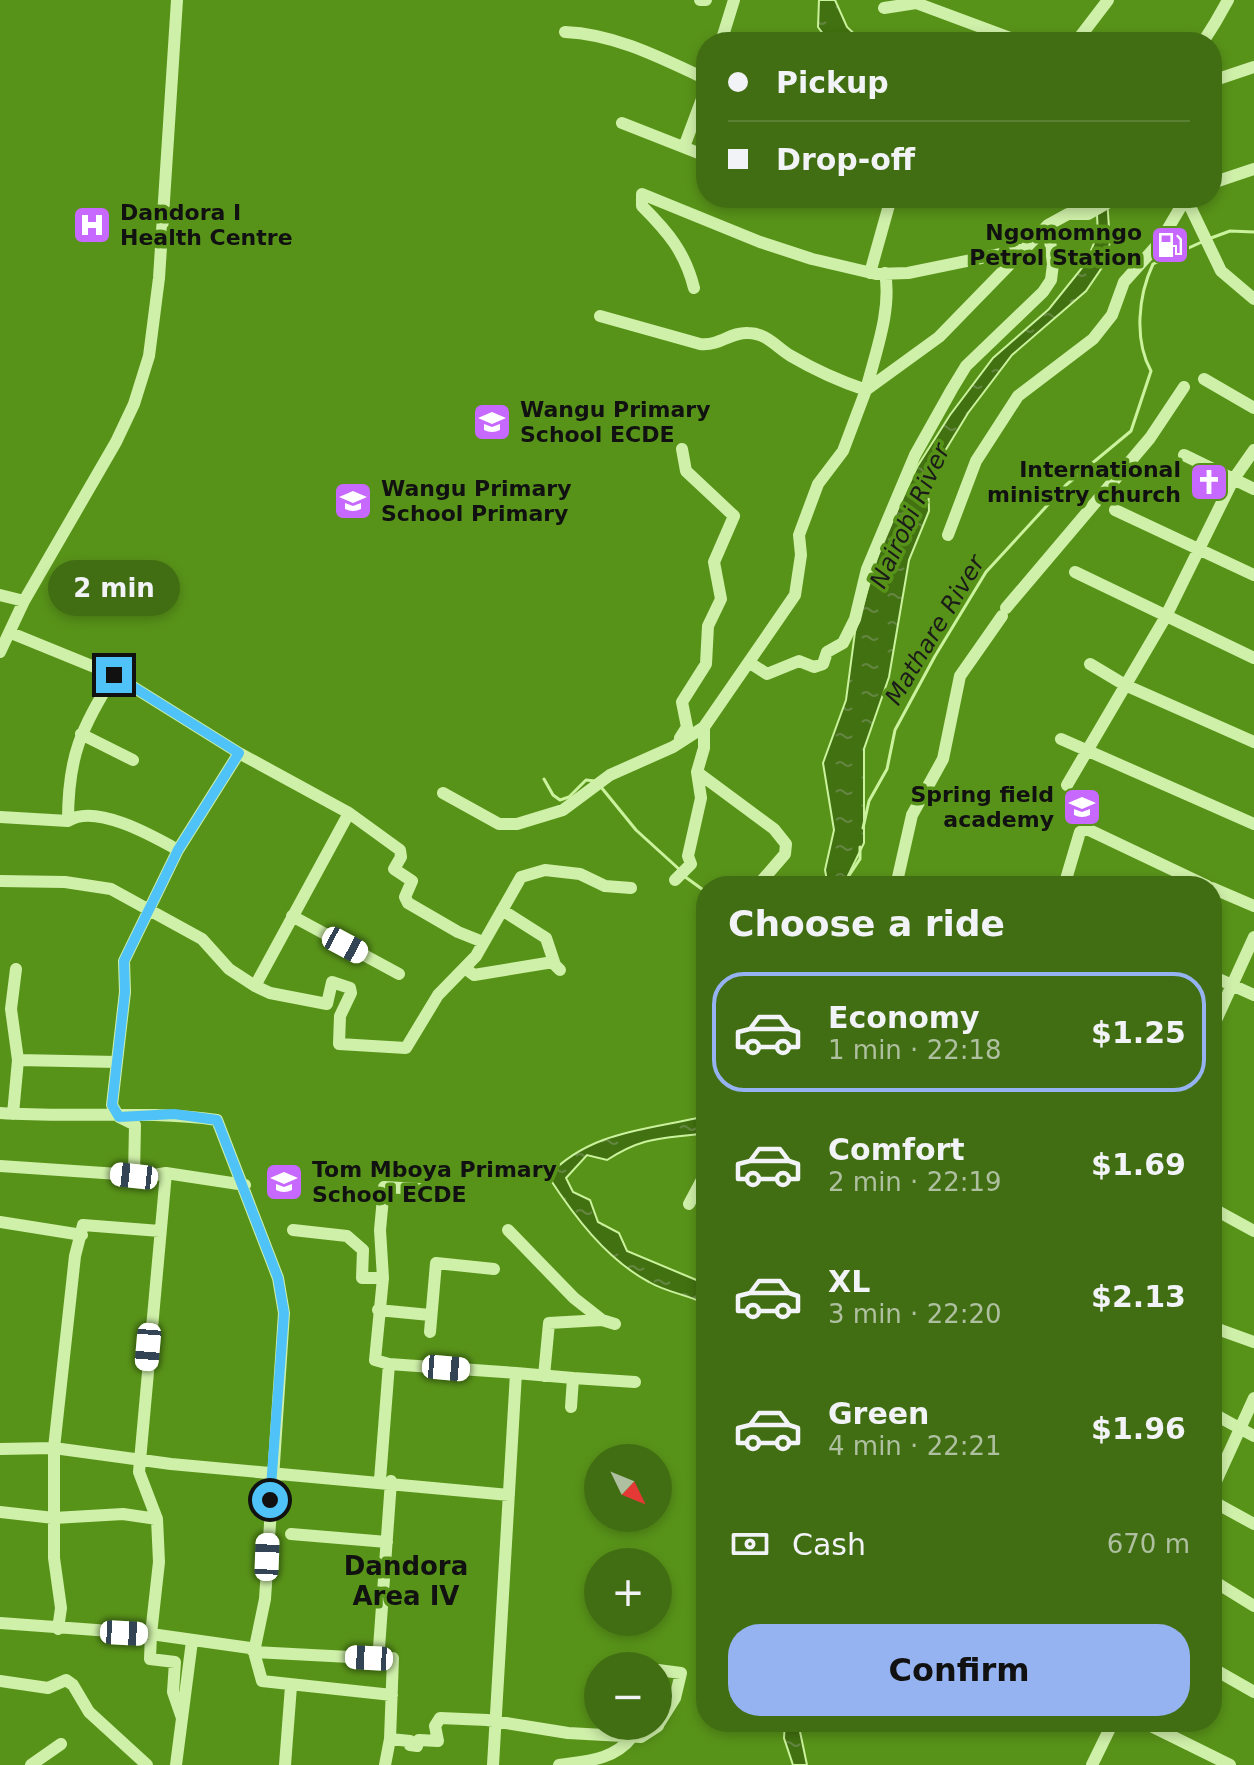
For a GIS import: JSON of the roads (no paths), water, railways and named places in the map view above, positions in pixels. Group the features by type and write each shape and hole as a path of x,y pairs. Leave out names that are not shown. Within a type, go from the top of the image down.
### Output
{"street":[{"path":"0,652 24,601 116,442 134,404 149,356 159,278 177,0"},
{"path":"724,32 734,0"},
{"path":"1084,32 1108,0"},
{"path":"1211,32 1228,2"},
{"path":"884,8 916,3 994,32"},
{"path":"565,32 587,33 627,45 696,75"},
{"path":"1222,78 1254,67"},
{"path":"684,147 696,115"},
{"path":"622,123 696,152"},
{"path":"1222,180 1254,169"},
{"path":"694,288 688,262 672,236 642,206 642,194 760,242 870,273 908,273 1020,250"},
{"path":"870,273 888,208"},
{"path":"866,390 939,337 1020,250 1048,225 1068,214 1088,214 1098,208"},
{"path":"948,535 976,461 1018,396 1093,339 1112,315 1124,282 1160,242 1180,208"},
{"path":"1192,208 1221,271 1254,299"},
{"path":"750,663 767,674 799,661 814,667 823,664 827,652 843,643 855,619 867,569 915,455 952,389 966,366 1043,292 1051,280 1053,264 1048,225"},
{"path":"443,793 499,824 517,824 563,810 610,775 673,747 704,727 795,595 801,555 799,535 818,484 843,451 866,390 888,287 885,273"},
{"path":"600,316 700,344 716,345 748,333 775,341 790,355 832,379 866,390"},
{"path":"1204,379 1254,408"},
{"path":"898,876 912,815 943,759 960,676 1004,612 1150,438 1184,387"},
{"path":"673,747 687,727 682,702 699,680 709,651 708,626 721,599 714,562 734,516 686,471 682,449"},
{"path":"1067,785 1165,618 1233,480 1254,450"},
{"path":"1184,455 1254,489"},
{"path":"1115,510 1254,575"},
{"path":"1075,572 1165,618 1254,658"},
{"path":"0,595 24,601"},
{"path":"11,633 114,675 239,753 349,813 401,852 394,869 412,881 405,897 408,903 458,932 483,942"},
{"path":"1090,664 1125,685 1254,742"},
{"path":"68,821 68,780 81,734 114,675"},
{"path":"680,876 691,864 688,856 701,798 697,772 704,748 704,727"},
{"path":"81,734 133,760"},
{"path":"1061,739 1254,824"},
{"path":"134,1176 135,1125 119,1117 112,1105 124,961 178,850 239,753"},
{"path":"697,772 774,829 786,844 785,854 766,876"},
{"path":"255,986 349,813"},
{"path":"0,817 68,821 76,816 118,820 178,850"},
{"path":"1067,876 1076,840 1080,832 1087,829 1187,876"},
{"path":"0,881 65,882 111,889 202,939 229,969 270,993 327,1004 332,982 350,988 351,993 340,1016 339,1044 406,1048 438,995 457,974 466,969 521,877 545,870 580,874 605,886 631,888"},
{"path":"1222,892 1254,906"},
{"path":"466,969 474,975 557,966 546,938 502,910"},
{"path":"292,916 399,974"},
{"path":"1222,1008 1254,937"},
{"path":"16,969 11,1009 18,1060 6,1114 119,1117 174,1114 217,1120 245,1185 278,1278 284,1313 271,1472 265,1599 254,1652 262,1681 392,1695"},
{"path":"1222,982 1254,995"},
{"path":"18,1060 117,1062"},
{"path":"0,1166 134,1176 166,1173 245,1185"},
{"path":"166,1173 139,1472 157,1519 159,1562 150,1659 175,1662 173,1692 182,1718"},
{"path":"419,1189 384,1187 380,1230 383,1278 375,1360 389,1364 635,1382"},
{"path":"689,1204 696,1191"},
{"path":"1222,1213 1254,1231"},
{"path":"0,1222 82,1235"},
{"path":"58,1629 61,1608 54,1518 54,1448 62,1400 75,1256 83,1225 160,1231"},
{"path":"293,1230 347,1236 363,1250 362,1278 383,1278"},
{"path":"508,1230 574,1298 608,1322 549,1323 544,1376"},
{"path":"430,1332 436,1263 494,1269"},
{"path":"378,1310 430,1315"},
{"path":"1222,1331 1254,1342"},
{"path":"0,1623 151,1634 250,1648 254,1652 369,1658 379,1648 387,1542 385,1481 389,1364"},
{"path":"493,1765 516,1373"},
{"path":"571,1407 573,1378"},
{"path":"1222,1468 1254,1398"},
{"path":"1222,1418 1254,1436"},
{"path":"0,1449 54,1448 171,1464 385,1481 509,1495"},
{"path":"1222,1506 1254,1524"},
{"path":"0,1512 54,1518 123,1514 157,1519"},
{"path":"291,1534 387,1542"},
{"path":"1222,1586 1254,1606"},
{"path":"176,1765 192,1641"},
{"path":"385,1765 390,1739 393,1658"},
{"path":"672,1672 681,1673 672,1703"},
{"path":"1222,1674 1254,1692"},
{"path":"0,1681 48,1688 66,1680 73,1685 89,1712 147,1765"},
{"path":"285,1765 291,1686"},
{"path":"390,1739 410,1741 410,1745 417,1746 419,1740 438,1741 435,1726 440,1718 584,1734"},
{"path":"1092,1765 1108,1732"},
{"path":"1163,1732 1230,1765"},
{"path":"559,1765 611,1755 622,1750 630,1740"},
{"path":"31,1765 61,1744"}],"water":[{"path":"819,0 835,0 852,32 822,32 818,27"},
{"name":"Nairobi River","path":"1097,208 1108,208 1110,243 1103,266 1086,291 1012,355 968,413 928,479 929,511 909,560 889,677 864,749 864,843 848,876 826,876 834,830 823,763 846,700 855,632 880,548 917,467 950,415 993,358 1049,309 1086,263 1098,233"},
{"path":"696,1118 696,1134 644,1142 607,1160 587,1155 566,1178 573,1192 590,1200 598,1222 619,1233 627,1251 696,1280 696,1300 656,1285 619,1261 580,1221 548,1176 583,1149 602,1140"},
{"path":"784,1732 800,1732 807,1765 793,1765"}],"waterway":[{"name":"Mathare River","path":"1211,238 1230,231 1254,232"},
{"name":"Mathare River","path":"863,828 869,801 887,769 895,730 986,572 1066,485 1131,431 1151,371 1142,346 1140,318 1144,290 1153,264 1204,241"},
{"path":"544,779 553,795 560,800 569,797 586,780 595,781"},
{"path":"601,787 636,830 680,870"},
{"name":"Mathare River","path":"849,876 860,859 860,847"},
{"path":"684,876 696,885"}],"place":[{"name":"Dandora I Health Centre","path":"92,225"},
{"name":"Ngomomngo Petrol Station","path":"1170,245"},
{"name":"Wangu Primary School ECDE","path":"492,422"},
{"name":"International ministry church","path":"1209,482"},
{"name":"Wangu Primary School Primary","path":"353,501"},
{"name":"Spring field academy","path":"1082,807"},
{"name":"Tom Mboya Primary School ECDE","path":"284,1182"}],"district":[{"name":"Dandora Area IV","path":"406,1581"}]}
